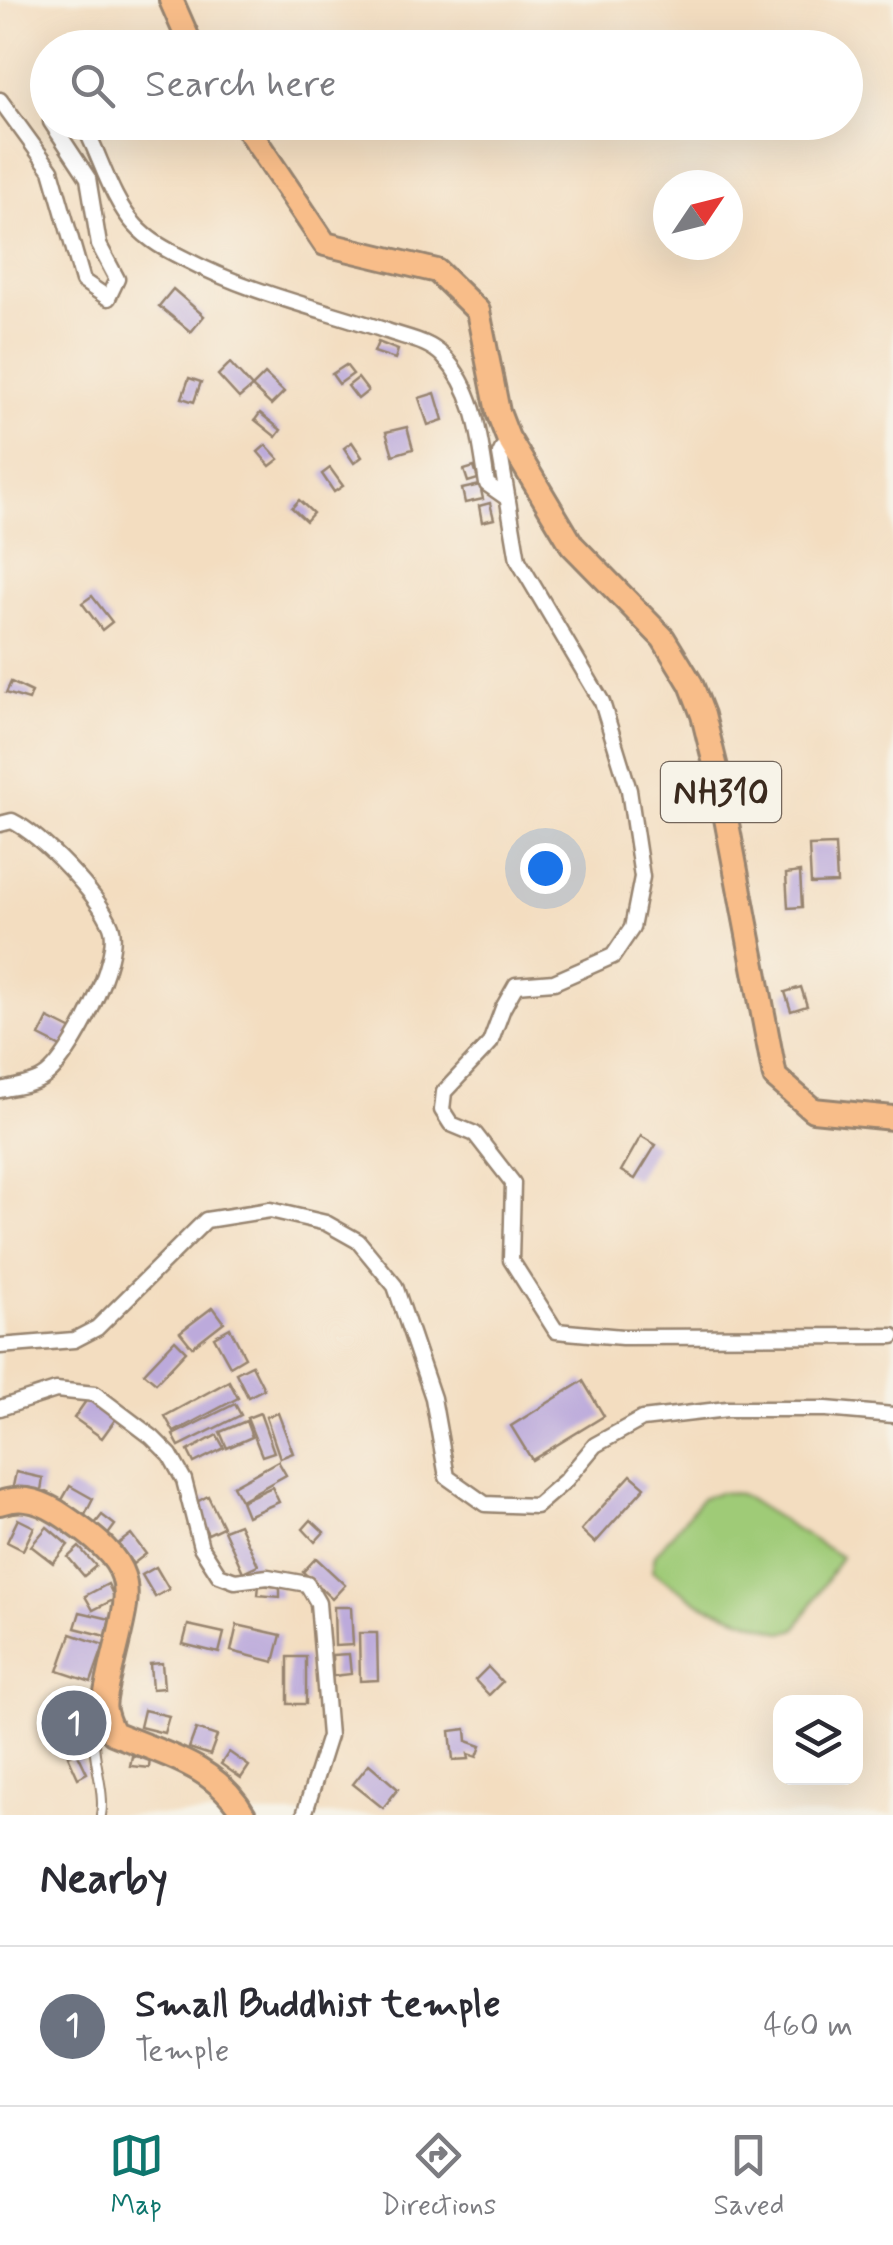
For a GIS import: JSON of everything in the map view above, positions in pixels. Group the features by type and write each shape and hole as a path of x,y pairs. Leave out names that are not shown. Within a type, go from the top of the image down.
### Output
{"main road":[{"path":"171,0 184,30"},
{"name":"NH310","path":"254,140 325,244 437,271 478,311 498,412 508,438 572,545 663,638 691,684 718,776 775,1077 813,1110 893,1118"},
{"path":"0,1503 12,1499 45,1504 93,1535 127,1578 126,1604 102,1712 113,1733 202,1770 232,1794 244,1815"}],"street":[{"path":"0,100 52,170 83,281 108,298 118,278 99,245 88,178 63,140"},
{"path":"91,140 133,223 156,244 234,284 326,314 352,318 440,352 467,390 479,428 488,484 507,498"},
{"path":"508,438 500,454 518,560 602,702 629,790 642,877 632,928 613,956 554,982 516,985 502,1008 490,1043 444,1092 442,1110 452,1124 475,1134 513,1184 511,1260 556,1331 622,1336 893,1336"},
{"path":"0,824 12,820 28,829 69,868 113,929 112,949 94,1007 72,1045 44,1078 0,1090"},
{"path":"0,1346 74,1340 97,1328 206,1220 270,1210 326,1222 358,1240 396,1286 433,1398 447,1477 485,1504 536,1506 566,1481 595,1445 642,1418 727,1410 826,1409 893,1415"},
{"path":"0,1408 56,1390 95,1394 170,1454 184,1480 201,1547 219,1575 235,1581 268,1576 306,1584 318,1603 329,1736 304,1815"}],"lane":[{"path":"102,1712 94,1724 94,1748 105,1796 102,1815"}],"green space":[{"path":"719,1492 740,1494 841,1557 796,1629 783,1633 701,1604 652,1571 655,1555 702,1498"}],"building":[{"path":"173,289 204,316 191,332 159,306"},
{"path":"378,342 398,350 395,359 374,352"},
{"path":"230,363 252,387 239,398 218,375"},
{"path":"346,365 353,374 339,384 332,374"},
{"path":"265,374 284,392 271,405 252,387"},
{"path":"189,378 201,382 194,402 182,398"},
{"path":"358,378 368,391 358,399 348,386"},
{"path":"435,393 443,420 428,425 419,398"},
{"path":"260,413 281,430 276,437 255,420"},
{"path":"407,427 413,449 393,455 386,432"},
{"path":"352,442 362,457 354,463 344,448"},
{"path":"266,445 279,459 270,466 258,452"},
{"path":"474,467 478,479 468,482 464,470"},
{"path":"330,468 343,486 334,492 322,474"},
{"path":"480,485 483,499 465,503 462,489"},
{"path":"299,500 313,513 306,521 292,508"},
{"path":"490,503 494,519 482,522 479,506"},
{"path":"92,596 112,622 102,630 82,603"},
{"path":"11,682 32,692 29,700 6,693"},
{"path":"835,845 837,883 811,884 809,846"},
{"path":"800,872 802,907 788,908 786,874"},
{"path":"801,987 807,1006 791,1011 785,992"},
{"path":"48,1018 72,1030 63,1048 39,1036"},
{"path":"641,1136 656,1145 635,1179 621,1171"},
{"path":"213,1307 224,1322 192,1347 180,1332"},
{"path":"230,1328 245,1357 230,1366 214,1337"},
{"path":"175,1340 186,1351 156,1383 144,1373"},
{"path":"252,1365 264,1389 248,1397 236,1373"},
{"path":"229,1381 238,1398 174,1432 165,1416"},
{"path":"583,1381 604,1416 532,1460 511,1426"},
{"path":"88,1398 117,1417 102,1438 74,1418"},
{"path":"235,1404 241,1415 179,1446 173,1435"},
{"path":"260,1413 274,1452 262,1456 247,1418"},
{"path":"278,1413 293,1453 280,1458 266,1417"},
{"path":"246,1421 252,1437 227,1448 220,1432"},
{"path":"217,1435 224,1448 194,1463 188,1451"},
{"path":"278,1461 286,1475 241,1500 233,1486"},
{"path":"16,1472 43,1478 40,1497 12,1491"},
{"path":"631,1475 645,1487 595,1543 581,1530"},
{"path":"70,1486 93,1499 83,1519 59,1505"},
{"path":"272,1487 279,1502 247,1516 241,1501"},
{"path":"208,1496 223,1527 208,1534 193,1504"},
{"path":"102,1515 115,1525 107,1536 94,1525"},
{"path":"18,1519 34,1527 23,1550 7,1542"},
{"path":"311,1520 324,1532 315,1542 303,1529"},
{"path":"239,1524 258,1565 243,1572 224,1530"},
{"path":"47,1527 68,1545 53,1563 31,1546"},
{"path":"131,1534 146,1554 133,1564 118,1544"},
{"path":"79,1547 96,1566 84,1576 68,1557"},
{"path":"316,1558 345,1585 332,1599 303,1572"},
{"path":"156,1567 169,1589 155,1597 142,1575"},
{"path":"108,1584 115,1599 93,1610 85,1596"},
{"path":"259,1585 280,1587 280,1597 258,1595"},
{"path":"334,1607 351,1607 353,1645 335,1646"},
{"path":"80,1612 110,1619 106,1636 75,1628"},
{"path":"188,1625 224,1633 219,1653 183,1644"},
{"path":"237,1625 281,1635 274,1662 231,1651"},
{"path":"359,1633 377,1633 378,1680 360,1681"},
{"path":"71,1634 104,1645 91,1682 58,1671"},
{"path":"349,1654 351,1674 333,1676 332,1655"},
{"path":"288,1657 306,1657 306,1704 288,1704"},
{"path":"162,1663 164,1688 152,1689 150,1664"},
{"path":"488,1667 502,1682 489,1695 475,1680"},
{"path":"144,1710 169,1716 164,1733 140,1727"},
{"path":"78,1714 81,1740 66,1741 63,1716"},
{"path":"196,1729 217,1736 210,1755 189,1748"},
{"path":"466,1729 467,1741 481,1746 477,1757 468,1754 469,1759 453,1760 450,1731"},
{"path":"77,1752 87,1773 78,1778 68,1756"},
{"path":"229,1752 249,1766 241,1778 221,1764"},
{"path":"132,1756 150,1758 149,1768 130,1766"},
{"path":"369,1764 398,1789 383,1808 353,1784"}],"place":[{"name":"Small Buddhist temple","path":"74,1723"}]}
